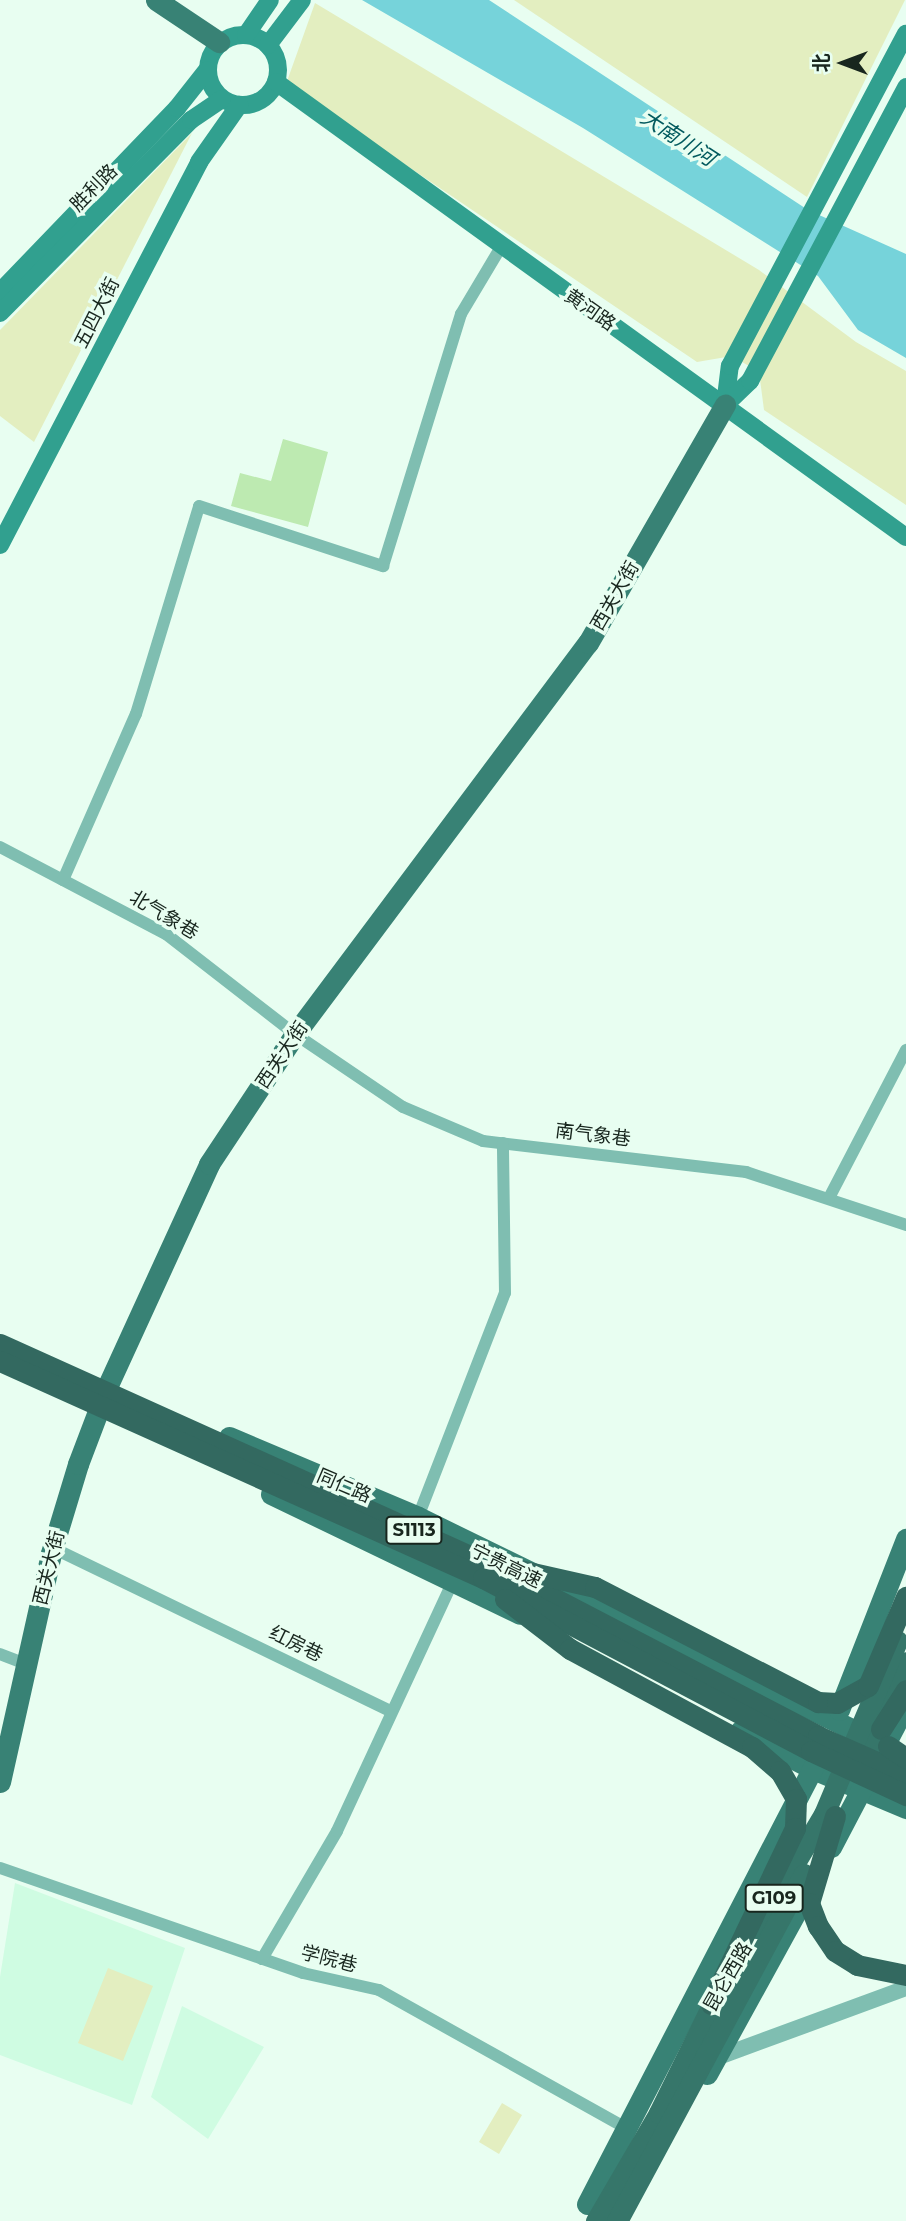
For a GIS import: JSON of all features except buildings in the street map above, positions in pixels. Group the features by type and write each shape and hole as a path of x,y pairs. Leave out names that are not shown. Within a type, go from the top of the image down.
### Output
{"highway":[{"name":"宁贵高速","path":"0,1344 487,1572 818,1737 906,1776"},
{"name":"宁贵高速","path":"0,1361 487,1572 811,1751 906,1795"},
{"path":"487,1572 556,1574 595,1587 818,1702 837,1703 868,1686 906,1597"},
{"path":"487,1572 570,1649 752,1747 780,1771 796,1799 794,1828 711,2004"},
{"name":"昆仑西路","path":"619,2221 711,2004 824,1814 875,1702 906,1616"},
{"name":"昆仑西路","path":"588,2215 634,2184 835,1816 891,1741 906,1662"},
{"path":"906,1690 891,1741 906,1758"},
{"path":"835,1816 809,1903 818,1926 835,1951 858,1965 906,1975"}],"main road":[{"path":"156,0 219,42 246,35 268,45 278,65 276,82 267,96 230,102 207,69 219,42"},
{"path":"246,35 270,0"},
{"path":"268,45 302,0"},
{"name":"西关大街","path":"725,405 730,366 906,34"},
{"name":"胜利路","path":"0,292 177,108 207,69"},
{"name":"黄河路","path":"276,82 906,537"},
{"name":"西关大街","path":"0,1782 53,1548 97,1413 209,1164 295,1034 587,643 725,405 750,382 906,87"},
{"name":"胜利路","path":"0,313 191,120 230,102"},
{"name":"五四大街","path":"0,545 230,102"},
{"name":"同仁路","path":"0,1335 108,1385 418,1517 834,1723 891,1741"},
{"name":"同仁路","path":"0,1372 97,1413 454,1579 813,1769 906,1808"},
{"path":"588,2215 813,1769 834,1723 906,1539"},
{"path":"634,2184 716,2058 891,1741 906,1704"}],"street":[{"path":"63,880 136,714 198,506 383,566 461,314 501,247"},
{"name":"北气象巷","path":"0,847 166,934 295,1034"},
{"name":"南气象巷","path":"295,1034 403,1107 483,1141 746,1172 906,1225"},
{"path":"829,1198 906,1050"},
{"path":"418,1517 505,1293 503,1143"},
{"name":"红房巷","path":"53,1548 390,1710"},
{"path":"262,1959 337,1831 390,1710 454,1579"},
{"path":"0,1654 26,1664"},
{"name":"学院巷","path":"0,1868 262,1959 379,1990 629,2130"},
{"path":"716,2058 906,1988"}],"shaded area":[{"path":"514,0 905,0 807,197"},
{"path":"315,3 759,270 856,342 906,371 906,505 764,410 759,372 732,356 697,362 286,84"},
{"path":"192,133 34,442 0,416 0,330"},
{"path":"15,1883 185,1948 132,2105 0,2055 0,1977"},
{"path":"108,1968 153,1986 123,2061 78,2043"},
{"path":"182,2006 264,2047 208,2139 151,2097"},
{"path":"502,2103 522,2115 499,2154 479,2142"}],"water":[{"name":"大南川河","path":"362,0 489,0 808,210 906,254 906,358 858,330 818,276 583,128"}]}
